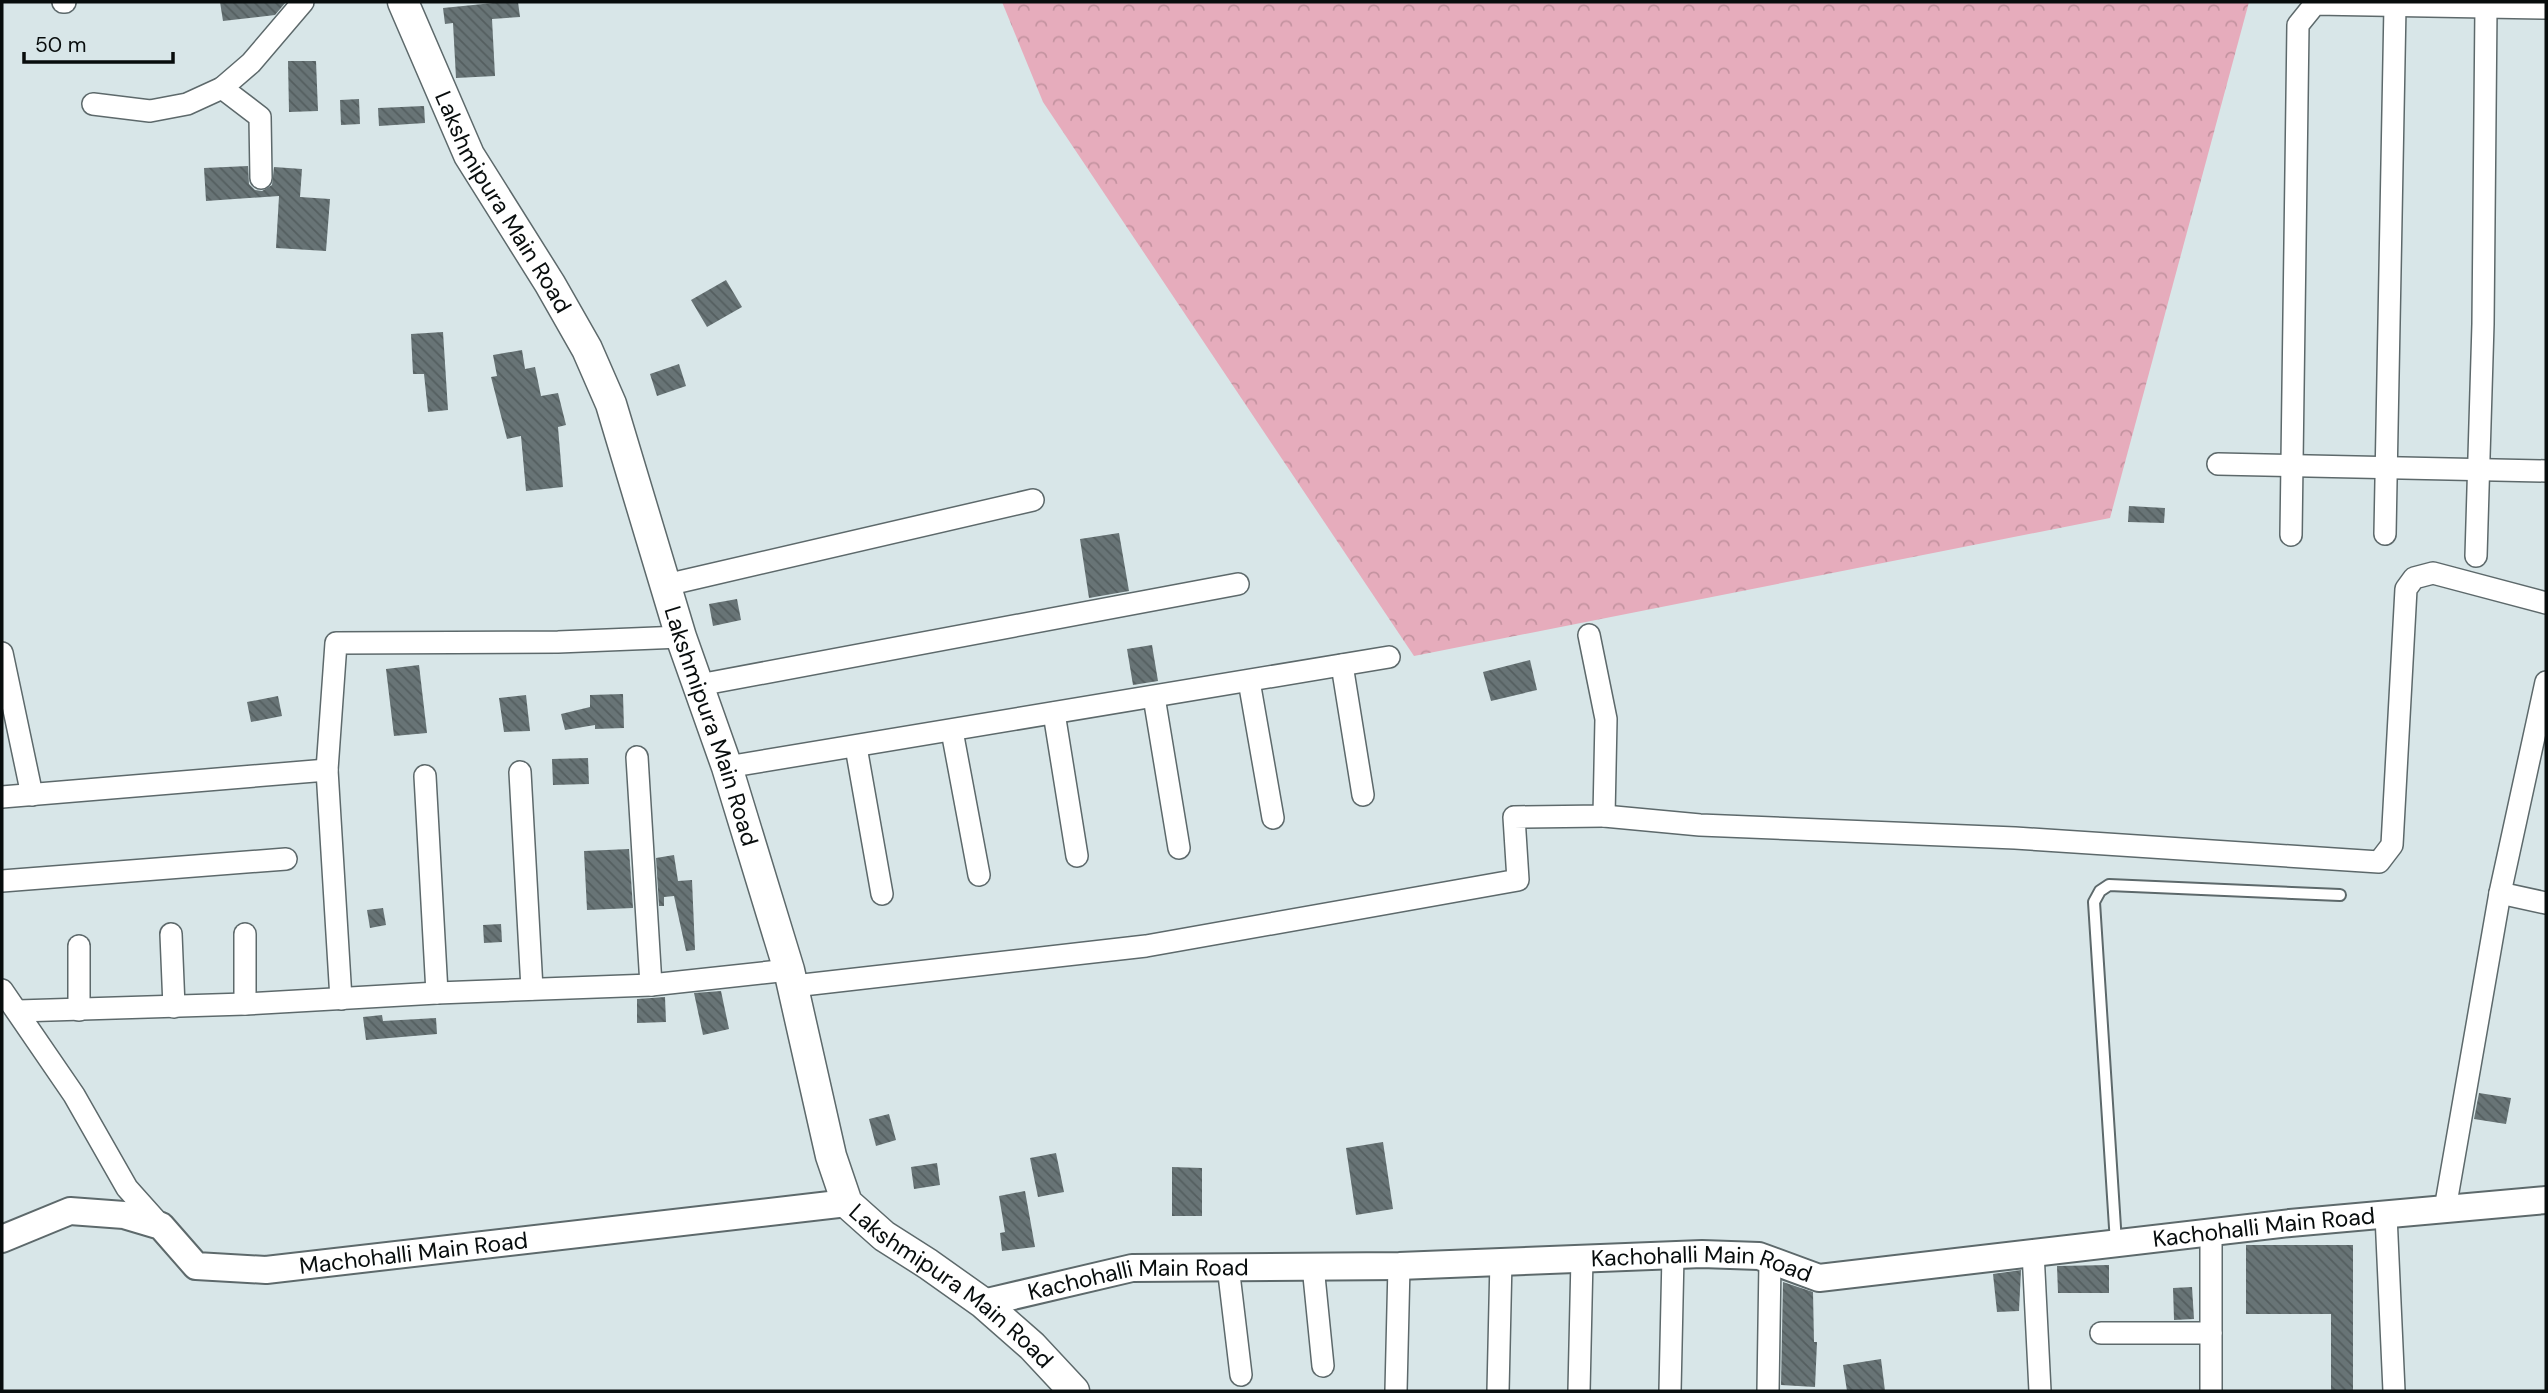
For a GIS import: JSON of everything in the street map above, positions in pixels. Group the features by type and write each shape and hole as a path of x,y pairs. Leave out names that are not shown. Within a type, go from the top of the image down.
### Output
{"main road":[{"name":"Lakshmipura Main Road","path":"403,2 469,155 550,284 587,349 611,404 681,638 727,767 792,978 831,1156 847,1203 884,1236 983,1303 1032,1346 1074,1391"}],"street":[{"path":"93,104 150,111 187,104 222,88 251,63 303,2"},
{"path":"2291,535 2298,24 2315,4 2546,8"},
{"path":"2385,534 2395,6"},
{"path":"2476,556 2483,324 2486,7"},
{"path":"222,88 260,117 261,178"},
{"path":"2218,464 2546,471"},
{"path":"666,585 1033,500"},
{"path":"18,1011 245,1004 792,978 1146,947 1518,880 1514,817 1604,816 1700,825 2015,838 2379,862 2392,845 2406,589 2414,578 2433,573 2546,603"},
{"path":"699,685 1238,584"},
{"path":"1589,635 1606,719 1604,816"},
{"path":"341,999 327,770 336,643 558,642 681,638"},
{"path":"2,653 32,795"},
{"path":"727,767 1390,657"},
{"path":"1342,665 1363,795"},
{"path":"1249,681 1273,818"},
{"path":"2445,1209 2500,893 2546,682"},
{"path":"1154,697 1179,848"},
{"path":"1055,713 1077,856"},
{"path":"953,731 979,875"},
{"path":"856,747 882,894"},
{"path":"637,757 651,985"},
{"path":"2,797 327,770"},
{"path":"520,772 532,989"},
{"path":"425,776 438,993"},
{"path":"2,881 286,859"},
{"path":"2500,893 2546,903"},
{"path":"171,934 174,1007"},
{"path":"245,934 245,1004"},
{"path":"79,946 79,1010"},
{"path":"2,990 74,1095 127,1188 161,1226"},
{"name":"Kachohalli Main Road","path":"983,1303 1132,1268 1399,1266 1673,1255 1759,1256 1819,1278 2211,1232 2445,1209 2545,1194"},
{"name":"Machohalli Main Road","path":"161,1226 197,1266 266,1270 847,1203"},
{"path":"2,1239 70,1210 124,1214 161,1226"},
{"path":"2386,1214 2394,1391"},
{"path":"2211,1232 2211,1391"},
{"path":"2033,1252 2040,1391"},
{"path":"1670,1391 1673,1255"},
{"path":"1579,1391 1582,1258"},
{"path":"1499,1391 1501,1260"},
{"path":"1768,1391 1770,1261"},
{"path":"1228,1266 1241,1375"},
{"path":"1313,1266 1322,1366"},
{"path":"1396,1391 1399,1266"},
{"path":"2101,1334 2211,1334"}],"lane":[{"path":"2116,1243 2094,902 2100,891 2109,885 2340,895"}],"green space":[{"path":"1002,2 2249,2 2110,518 1414,656 1043,102"}],"building":[{"path":"220,2 286,2 275,15 223,21"},
{"path":"518,2 520,17 492,19 495,76 456,78 453,23 445,24 443,8"},
{"path":"288,61 316,61 318,111 289,112"},
{"path":"359,99 360,124 341,125 340,100"},
{"path":"424,106 425,123 379,126 378,108"},
{"path":"248,166 249,184 255,190 262,191 272,185 274,167 302,169 300,197 330,199 326,251 276,248 279,196 206,201 204,168"},
{"path":"726,280 742,307 707,327 691,300"},
{"path":"443,332 448,410 428,412 424,374 413,374 411,334"},
{"path":"522,350 525,369 535,367 541,396 558,393 566,425 558,427 563,487 526,491 521,436 507,439 491,377 497,376 493,355"},
{"path":"679,364 686,386 657,396 650,374"},
{"path":"2129,506 2165,508 2164,523 2128,522"},
{"path":"1119,533 1129,591 1089,598 1080,539"},
{"path":"737,599 741,620 713,626 709,604"},
{"path":"1152,645 1158,681 1133,685 1127,649"},
{"path":"1530,660 1537,690 1491,701 1483,672"},
{"path":"419,665 427,733 394,736 386,669"},
{"path":"623,694 624,728 595,729 595,725 565,730 561,714 590,707 590,695"},
{"path":"526,695 530,731 504,732 499,698"},
{"path":"278,696 282,716 251,722 247,702"},
{"path":"588,758 589,784 553,785 552,759"},
{"path":"629,849 633,908 587,910 584,851"},
{"path":"674,855 678,881 692,880 695,950 686,951 674,896 664,897 664,906 659,906 656,858"},
{"path":"383,908 386,925 370,928 367,910"},
{"path":"501,924 502,942 484,943 483,925"},
{"path":"721,991 729,1029 703,1035 694,993"},
{"path":"665,997 666,1022 637,1023 637,999"},
{"path":"382,1015 383,1021 436,1018 437,1034 366,1040 363,1017"},
{"path":"2479,1093 2511,1098 2506,1124 2474,1119"},
{"path":"889,1114 896,1140 876,1146 869,1119"},
{"path":"1383,1142 1393,1209 1356,1215 1346,1148"},
{"path":"1056,1153 1064,1192 1038,1197 1030,1158"},
{"path":"937,1163 940,1185 914,1189 911,1167"},
{"path":"1172,1167 1202,1168 1202,1216 1172,1216"},
{"path":"1025,1191 1035,1247 1002,1251 1000,1233 1005,1232 999,1196"},
{"path":"2246,1245 2353,1245 2353,1391 2331,1391 2331,1314 2246,1314"},
{"path":"2109,1265 2109,1293 2058,1293 2057,1266"},
{"path":"2021,1270 2019,1311 1997,1312 1993,1274"},
{"path":"1783,1282 1813,1292 1814,1342 1817,1342 1815,1387 1781,1385"},
{"path":"2192,1287 2194,1319 2174,1320 2173,1288"},
{"path":"1881,1359 1885,1391 1847,1391 1843,1365"}]}
